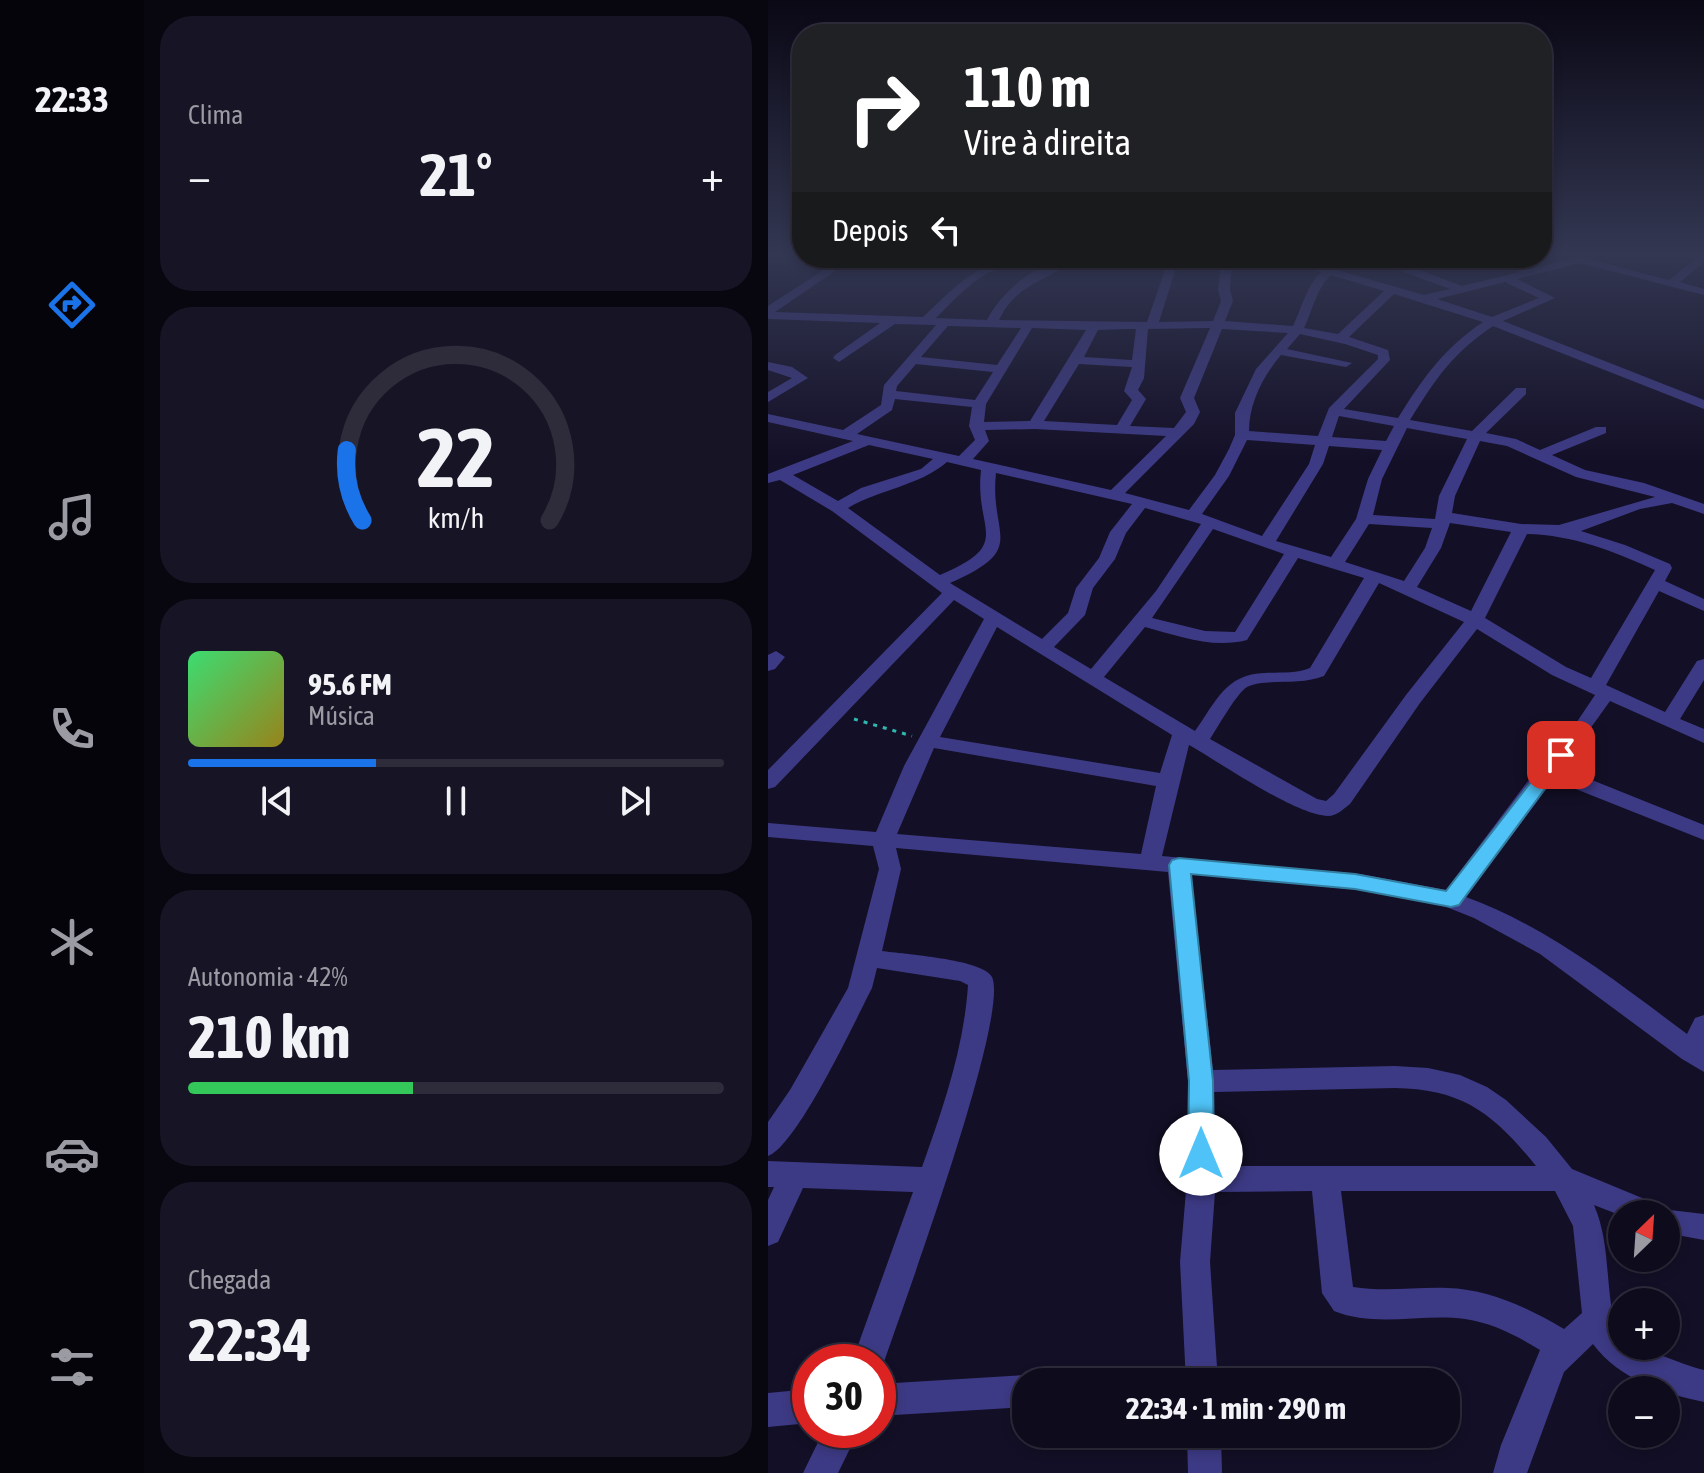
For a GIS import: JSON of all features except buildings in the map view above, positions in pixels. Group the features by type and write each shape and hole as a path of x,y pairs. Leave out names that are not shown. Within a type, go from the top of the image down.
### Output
{"street":[{"path":"839,358 887,324"},
{"path":"844,436 887,407 892,395 891,385 943,324 1216,325 1297,330 1342,337 1386,356 1334,411 1316,464 1266,543"},
{"path":"962,462 982,441 976,426 979,404 1029,324"},
{"path":"1093,679 1163,594 1242,435 1242,413 1254,384 1262,369 1300,324"},
{"path":"1342,337 1357,324"},
{"path":"1335,564 1364,519 1371,490 1391,446 1435,369 1467,338 1488,324"},
{"path":"1499,324 1704,405"},
{"path":"1121,430 1139,399 1131,391 1137,378 1137,364 1147,325"},
{"path":"1114,495 1180,433 1193,412 1187,398 1216,325"},
{"path":"1035,425 1053,392 1077,360 1094,326"},
{"path":"1280,351 1346,363"},
{"path":"912,360 1001,369"},
{"path":"1077,360 1137,364"},
{"path":"768,366 787,370 801,378 768,398"},
{"path":"1409,587 1433,548 1443,521 1447,496 1476,435 1521,391"},
{"path":"892,395 979,404"},
{"path":"1334,411 1511,442 1581,474 1639,486 1704,509"},
{"path":"768,418 1114,495 1201,519 1293,552 1409,587 1475,620 1559,671 1704,737"},
{"path":"976,426 1035,425 1180,433"},
{"path":"1542,454 1601,430"},
{"path":"1242,435 1391,446"},
{"path":"775,476 866,441"},
{"path":"838,508 866,491 926,472 943,458"},
{"path":"768,782 778,759 835,714 945,587 984,560 994,546 995,527 985,483 989,468"},
{"path":"775,476 838,508 945,587 1093,679 1311,805 1330,809 1336,806 1475,620 1521,529"},
{"path":"1364,519 1443,521 1559,530 1579,527 1636,505 1674,498"},
{"path":"1043,648 1076,615 1085,588 1107,559 1118,532 1141,503"},
{"path":"1451,900 1547,770 1573,742 1663,573 1664,568 1660,564 1559,530"},
{"path":"1141,621 1215,638 1232,640 1241,636 1293,552"},
{"path":"1150,862 1168,781 1191,736 1238,684 1248,679 1300,678 1317,672 1374,576"},
{"path":"1657,584 1704,606"},
{"path":"768,1144 828,1050 860,988 890,869 883,840 928,741 993,618"},
{"path":"1669,721 1704,665"},
{"path":"928,741 1168,781"},
{"path":"1547,770 1704,833"},
{"path":"768,830 1355,881 1451,900 1492,916 1559,957 1698,1057 1704,1025"},
{"path":"1179,865 1201,1081 1201,1179 1195,1262 1201,1368"},
{"path":"870,958 964,972 981,980 979,1011 959,1100 874,1344"},
{"path":"1201,1081 1423,1077 1462,1086 1498,1108 1542,1152 1562,1178 1588,1225 1598,1319 1608,1338 1632,1361 1676,1380 1704,1386"},
{"path":"768,1232 781,1175 932,1180"},
{"path":"1201,1179 1562,1178 1615,1200"},
{"path":"1325,1181 1337,1293 1345,1301 1357,1304 1453,1303 1484,1309 1529,1325 1564,1347"},
{"path":"1680,1223 1704,1227"},
{"path":"1510,1473 1546,1374 1564,1347 1598,1319"},
{"path":"896,1399 1012,1392"},
{"path":"768,1410 792,1408"},
{"path":"820,1473 833,1448"},
{"path":"1204,1448 1205,1473"}],"path":[{"path":"835,714 928,741"}],"route":[{"path":"1201,1154 1201,1081 1179,865 1355,881 1451,900 1561,755"}]}
